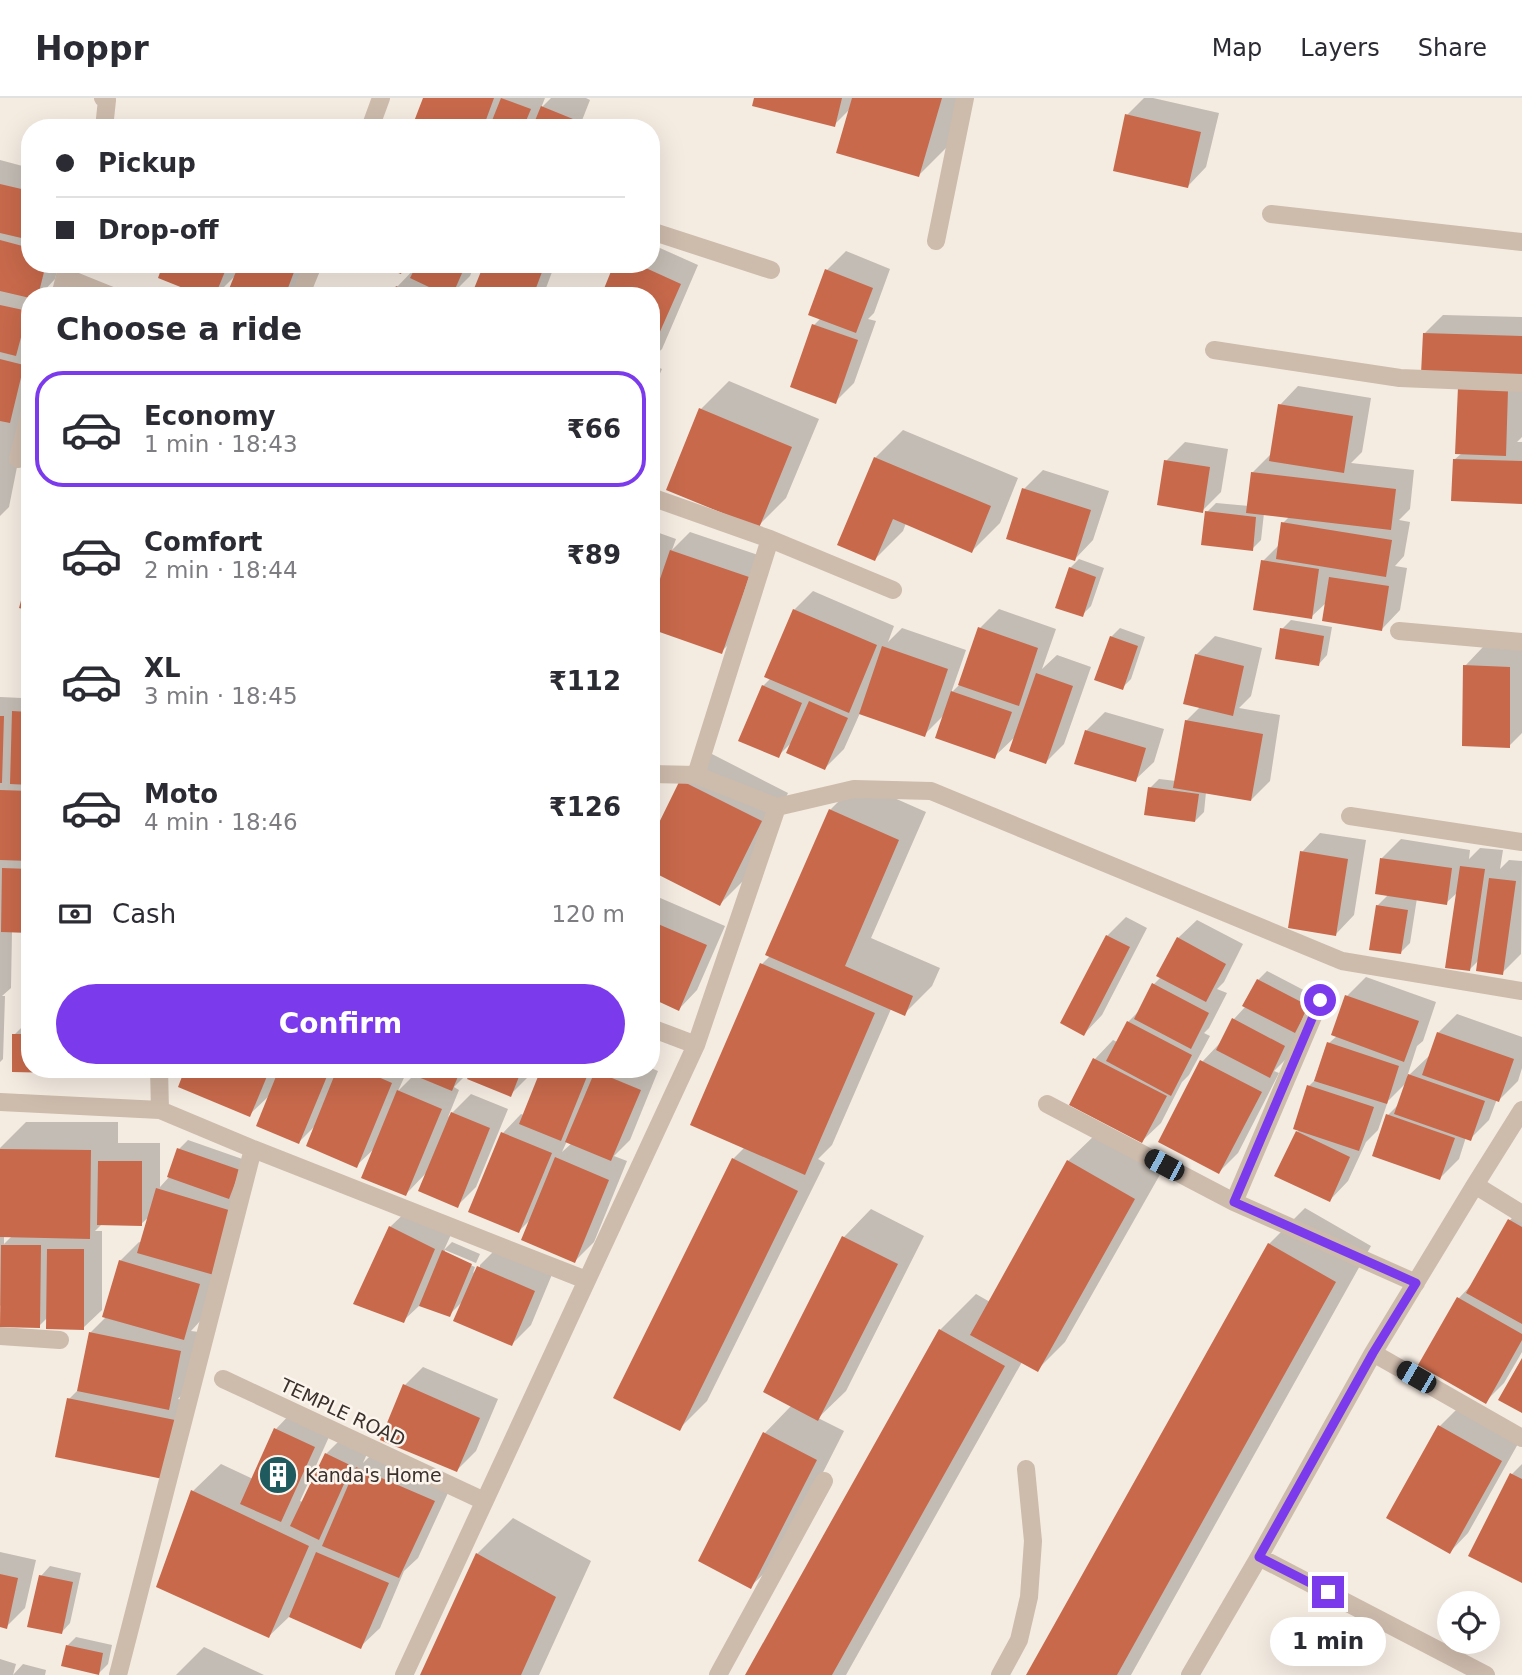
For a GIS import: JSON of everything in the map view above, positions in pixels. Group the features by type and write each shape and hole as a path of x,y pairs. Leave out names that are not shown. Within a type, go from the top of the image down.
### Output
{"street":[{"path":"103,98 107,100 105,119"},
{"path":"374,119 382,98"},
{"path":"936,241 965,98"},
{"path":"1271,214 1522,242"},
{"path":"660,234 771,270"},
{"path":"71,273 96,287"},
{"path":"1214,349 1400,378 1522,383"},
{"path":"18,459 21,447"},
{"path":"660,500 770,539 893,590"},
{"path":"696,775 770,539"},
{"path":"1399,631 1522,642"},
{"path":"660,774 696,775 777,807 854,789 932,791 1342,961 1522,991"},
{"path":"404,1675 696,1045 777,807"},
{"path":"1350,816 1522,837"},
{"path":"1234,1202 1320,1000"},
{"path":"660,1031 696,1045"},
{"path":"159,1078 160,1110"},
{"path":"0,1102 160,1110 586,1280"},
{"path":"1047,1104 1234,1202 1416,1283"},
{"path":"1189,1675 1259,1557 1373,1353 1522,1110"},
{"path":"118,1675 253,1149"},
{"path":"1475,1185 1522,1214"},
{"path":"0,1336 60,1340"},
{"path":"1373,1353 1522,1438"},
{"name":"TEMPLE ROAD","path":"223,1379 484,1501"},
{"path":"1000,1675 1019,1640 1029,1597 1034,1541 1026,1469"},
{"path":"718,1675 824,1481"},
{"path":"1259,1557 1464,1670 1486,1675"}],"building":[{"path":"423,98 494,98 486,119 415,119"},
{"path":"501,98 531,109 527,119 493,119"},
{"path":"754,98 842,98 835,127 752,106"},
{"path":"852,98 942,98 919,177 836,153"},
{"path":"541,106 573,119 536,119"},
{"path":"1125,114 1201,132 1188,188 1113,171"},
{"path":"0,184 21,189 21,238 0,233"},
{"path":"0,240 21,246 21,273 44,273 40,287 21,287 21,296 0,291"},
{"path":"825,269 873,288 856,333 808,315"},
{"path":"160,273 224,273 219,287 180,287 158,278"},
{"path":"235,273 294,273 288,287 230,287"},
{"path":"412,273 462,273 456,287 429,287 410,278"},
{"path":"480,273 542,273 536,287 475,287"},
{"path":"610,273 657,273 681,284 660,332 660,287 605,287"},
{"path":"0,305 21,310 21,337 16,356 0,352"},
{"path":"812,324 858,340 836,404 790,387"},
{"path":"1423,333 1522,336 1522,378 1421,374"},
{"path":"0,359 21,364 21,377 10,423 0,421"},
{"path":"1458,387 1508,390 1506,456 1455,454"},
{"path":"1278,404 1353,416 1344,473 1269,461"},
{"path":"699,408 792,447 759,528 666,490"},
{"path":"874,457 991,506 972,553 893,519 875,561 837,545"},
{"path":"1453,459 1522,461 1522,504 1451,501"},
{"path":"1164,460 1210,467 1203,513 1157,505"},
{"path":"1251,472 1396,489 1391,530 1246,513"},
{"path":"1022,488 1091,510 1075,561 1006,539"},
{"path":"1205,511 1256,517 1253,551 1201,545"},
{"path":"1281,522 1392,540 1386,577 1276,559"},
{"path":"670,550 749,577 722,654 660,632 660,579"},
{"path":"1261,560 1319,569 1312,619 1253,610"},
{"path":"1069,567 1096,577 1083,617 1055,608"},
{"path":"1329,577 1389,586 1382,631 1322,621"},
{"path":"793,609 877,645 849,713 764,677"},
{"path":"978,627 1038,648 1019,706 958,685"},
{"path":"1280,628 1324,636 1319,666 1275,659"},
{"path":"1110,636 1138,646 1123,690 1094,680"},
{"path":"882,646 948,669 925,737 859,714"},
{"path":"1195,654 1244,666 1233,716 1183,704"},
{"path":"1463,665 1510,667 1510,748 1462,746"},
{"path":"1036,673 1073,686 1046,764 1009,751"},
{"path":"762,685 802,703 779,758 738,741"},
{"path":"951,691 1012,712 995,759 935,738"},
{"path":"809,701 848,718 825,770 786,753"},
{"path":"12,711 21,712 21,785 10,784"},
{"path":"0,716 4,716 2,783 0,783"},
{"path":"1185,720 1263,734 1251,801 1173,788"},
{"path":"1085,730 1146,748 1136,782 1074,764"},
{"path":"680,780 762,821 720,906 660,876 660,821"},
{"path":"1148,787 1199,794 1195,822 1144,815"},
{"path":"0,790 21,791 21,861 0,860"},
{"path":"829,809 899,840 845,966 913,996 905,1016 765,955"},
{"path":"1300,851 1348,859 1336,936 1288,928"},
{"path":"1380,858 1452,868 1447,905 1375,894"},
{"path":"1460,866 1485,869 1470,971 1445,968"},
{"path":"2,868 21,869 21,933 1,932"},
{"path":"1489,878 1516,881 1503,975 1476,971"},
{"path":"1376,905 1408,910 1401,954 1369,950"},
{"path":"660,925 707,945 679,1011 660,1002"},
{"path":"1106,935 1130,947 1084,1036 1060,1023"},
{"path":"1177,937 1226,964 1206,1002 1156,976"},
{"path":"760,963 875,1013 805,1175 690,1125"},
{"path":"1257,979 1309,1006 1295,1033 1242,1006"},
{"path":"1152,983 1209,1013 1191,1049 1134,1019"},
{"path":"1345,995 1419,1021 1404,1062 1331,1035"},
{"path":"1232,1018 1285,1046 1270,1078 1216,1050"},
{"path":"1127,1021 1192,1055 1171,1096 1106,1061"},
{"path":"1437,1032 1514,1059 1499,1102 1422,1075"},
{"path":"12,1034 21,1034 21,1072 12,1072"},
{"path":"1327,1042 1399,1066 1387,1104 1314,1081"},
{"path":"1093,1058 1167,1096 1142,1143 1069,1105"},
{"path":"1200,1060 1262,1092 1219,1174 1158,1142"},
{"path":"1408,1074 1485,1101 1471,1141 1394,1114"},
{"path":"182,1078 266,1078 250,1117 178,1087"},
{"path":"275,1078 326,1078 299,1144 256,1126"},
{"path":"333,1078 381,1078 392,1083 357,1168 306,1146"},
{"path":"421,1078 457,1078 452,1091"},
{"path":"468,1078 518,1078 511,1097"},
{"path":"537,1078 586,1078 561,1141 519,1124"},
{"path":"592,1078 612,1078 641,1090 611,1161 565,1142"},
{"path":"1307,1085 1374,1107 1359,1151 1293,1129"},
{"path":"397,1090 442,1109 406,1196 361,1178"},
{"path":"451,1112 490,1128 458,1208 418,1191"},
{"path":"1386,1114 1455,1138 1440,1180 1372,1156"},
{"path":"1296,1131 1350,1157 1330,1202 1274,1176"},
{"path":"501,1132 552,1153 519,1233 468,1212"},
{"path":"177,1148 240,1170 229,1199 167,1177"},
{"path":"0,1149 91,1150 90,1239 0,1237"},
{"path":"555,1157 609,1180 575,1263 521,1240"},
{"path":"732,1158 798,1191 680,1431 613,1398"},
{"path":"1067,1160 1135,1199 1038,1372 970,1335"},
{"path":"98,1161 142,1161 142,1226 97,1225"},
{"path":"156,1188 232,1211 214,1275 137,1253"},
{"path":"1508,1219 1522,1227 1522,1324 1466,1293"},
{"path":"389,1226 435,1249 404,1323 353,1304"},
{"path":"842,1236 898,1264 818,1421 763,1392"},
{"path":"1268,1243 1336,1282 1117,1675 1026,1675"},
{"path":"1,1245 41,1245 40,1328 0,1327"},
{"path":"47,1249 84,1249 84,1330 46,1329"},
{"path":"442,1250 472,1264 450,1317 419,1306"},
{"path":"119,1260 200,1284 184,1340 102,1317"},
{"path":"477,1266 535,1291 512,1346 453,1321"},
{"path":"1457,1297 1522,1334 1522,1340 1486,1404 1418,1365"},
{"path":"939,1329 1005,1366 832,1675 745,1675"},
{"path":"89,1332 181,1351 169,1410 77,1391"},
{"path":"1522,1358 1522,1413 1498,1400"},
{"path":"403,1384 480,1418 457,1472 380,1440"},
{"path":"67,1398 175,1420 163,1479 55,1457"},
{"path":"1438,1425 1502,1461 1450,1554 1386,1518"},
{"name":"Kanda's Home","path":"274,1428 315,1447 281,1522 240,1504"},
{"path":"763,1432 817,1460 751,1589 698,1561"},
{"path":"325,1453 352,1466 319,1540 290,1526"},
{"path":"356,1467 435,1501 399,1578 322,1546"},
{"path":"1510,1473 1522,1479 1522,1583 1468,1556"},
{"path":"191,1490 309,1546 269,1638 156,1587"},
{"path":"316,1552 389,1583 361,1649 289,1617"},
{"path":"476,1553 556,1597 521,1675 420,1675"},
{"path":"0,1574 18,1578 7,1629 0,1627"},
{"path":"39,1575 73,1582 62,1634 27,1627"},
{"path":"66,1645 103,1653 99,1675 61,1666"}],"place":[{"name":"Kanda's Home","path":"278,1475"}],"route":[{"path":"1320,1000 1234,1202 1416,1283 1373,1353 1259,1557 1328,1592"}]}
